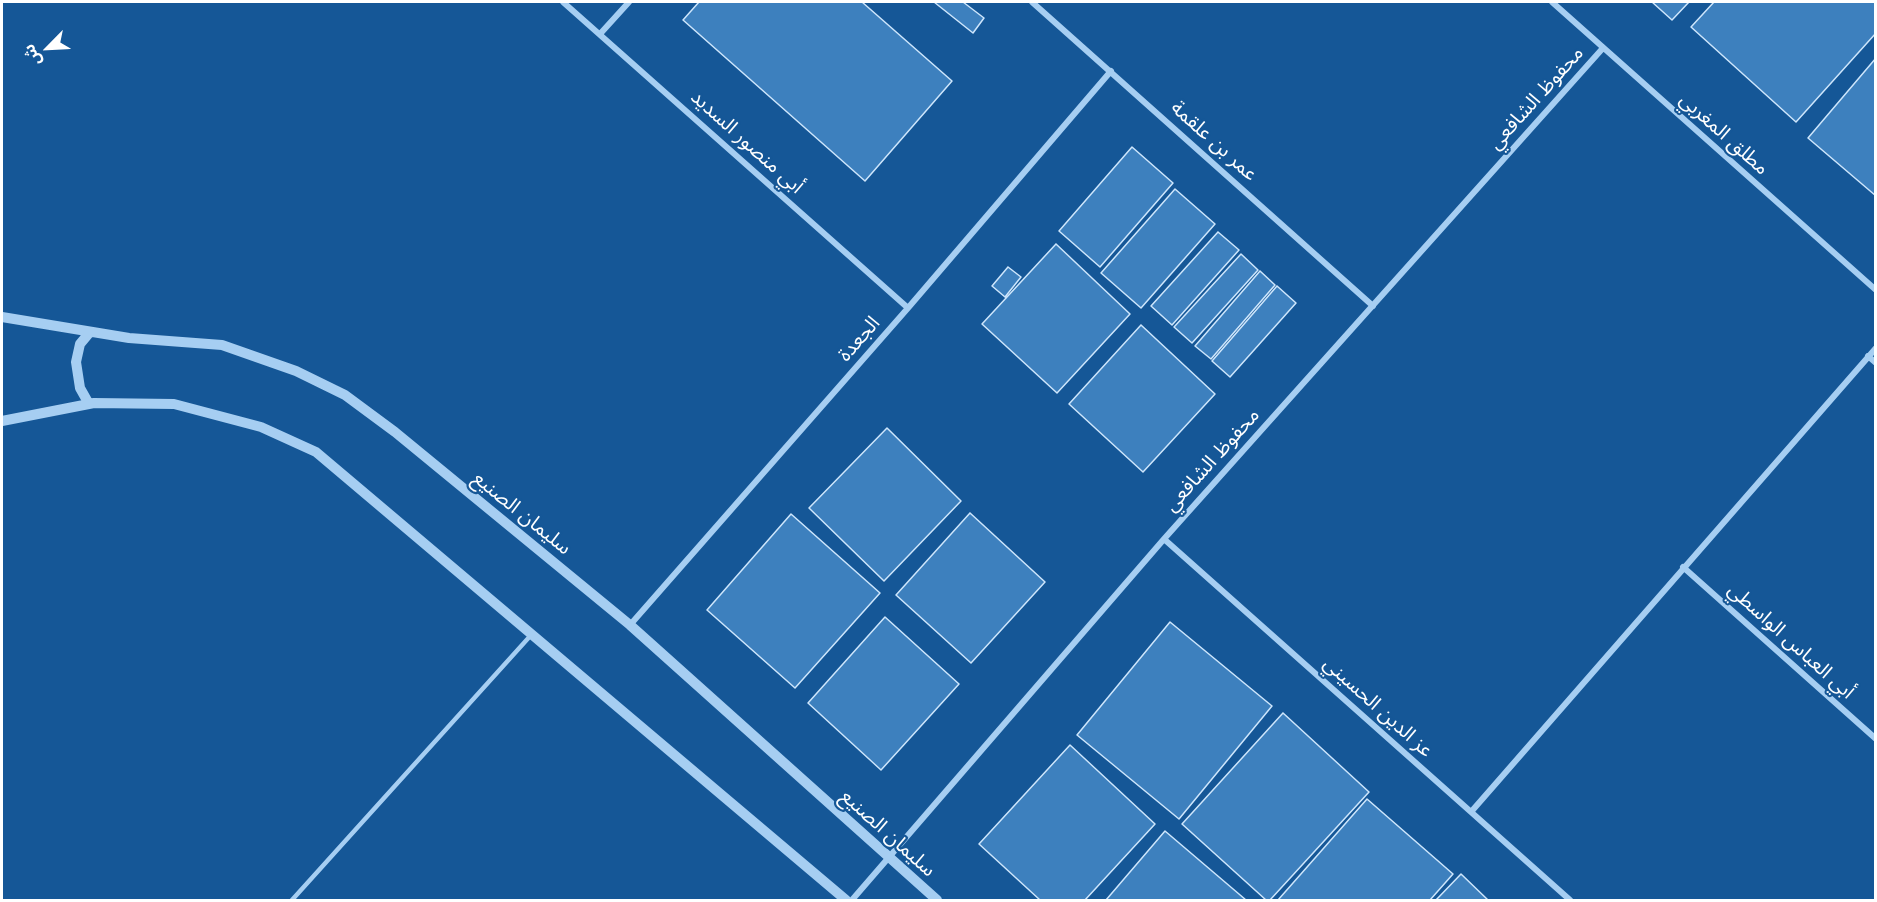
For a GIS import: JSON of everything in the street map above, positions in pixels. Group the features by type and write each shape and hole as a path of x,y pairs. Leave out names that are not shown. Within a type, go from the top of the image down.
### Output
{"street":[{"name":"أبي منصور السديد","path":"563,2 908,308"},
{"path":"600,34 629,2"},
{"name":"عمر بن علقمة","path":"1032,2 1373,306"},
{"name":"مطلق المغربي","path":"1552,2 1875,290"},
{"name":"محفوظ الشافعي","path":"852,900 1164,539 1604,48"},
{"name":"الجعدة","path":"630,625 908,308 1111,71"},
{"name":"سليمان الصنيع","path":"2,317 129,338 222,345 296,371 345,395 395,432 630,625 937,900"},
{"path":"89,404 80,388 76,362 80,344 90,332"},
{"path":"1471,812 1875,348"},
{"path":"1868,356 1875,363"},
{"path":"2,421 89,404 174,404 261,427 316,452 846,900"},
{"name":"عز الدين الحسيني","path":"1164,539 1570,900"},
{"name":"أبي العباس الواسطي","path":"1683,567 1875,740"}],"lane":[{"path":"292,900 532,634"}],"building":[{"path":"699,2 862,2 952,81 865,181 683,20"},
{"path":"934,2 963,2 984,18 973,33"},
{"path":"1652,2 1689,2 1672,20"},
{"path":"1714,2 1876,2 1876,33 1796,122 1691,27"},
{"path":"1876,58 1876,196 1808,138"},
{"path":"1132,147 1173,183 1100,267 1059,231"},
{"path":"1175,189 1215,224 1141,308 1101,273"},
{"path":"1218,232 1239,250 1172,325 1151,306"},
{"path":"1056,244 1130,314 1057,393 982,324"},
{"path":"1241,254 1258,270 1192,343 1174,327"},
{"path":"1008,267 1021,277 1005,297 992,286"},
{"path":"1260,271 1275,285 1211,359 1195,346"},
{"path":"1277,286 1296,303 1230,377 1212,361"},
{"path":"1141,325 1215,394 1143,472 1069,404"},
{"path":"887,428 961,501 884,581 809,508"},
{"path":"970,513 1045,582 971,663 896,595"},
{"path":"791,514 880,593 795,688 707,610"},
{"path":"885,617 959,684 881,770 808,703"},
{"path":"1170,622 1272,706 1179,819 1077,735"},
{"path":"1283,713 1369,792 1270,900 1266,900 1182,824"},
{"path":"1070,745 1155,824 1085,900 1040,900 979,844"},
{"path":"1367,799 1453,874 1430,900 1278,900"},
{"path":"1165,831 1246,900 1106,900"},
{"path":"1461,874 1488,900 1436,900"}]}
